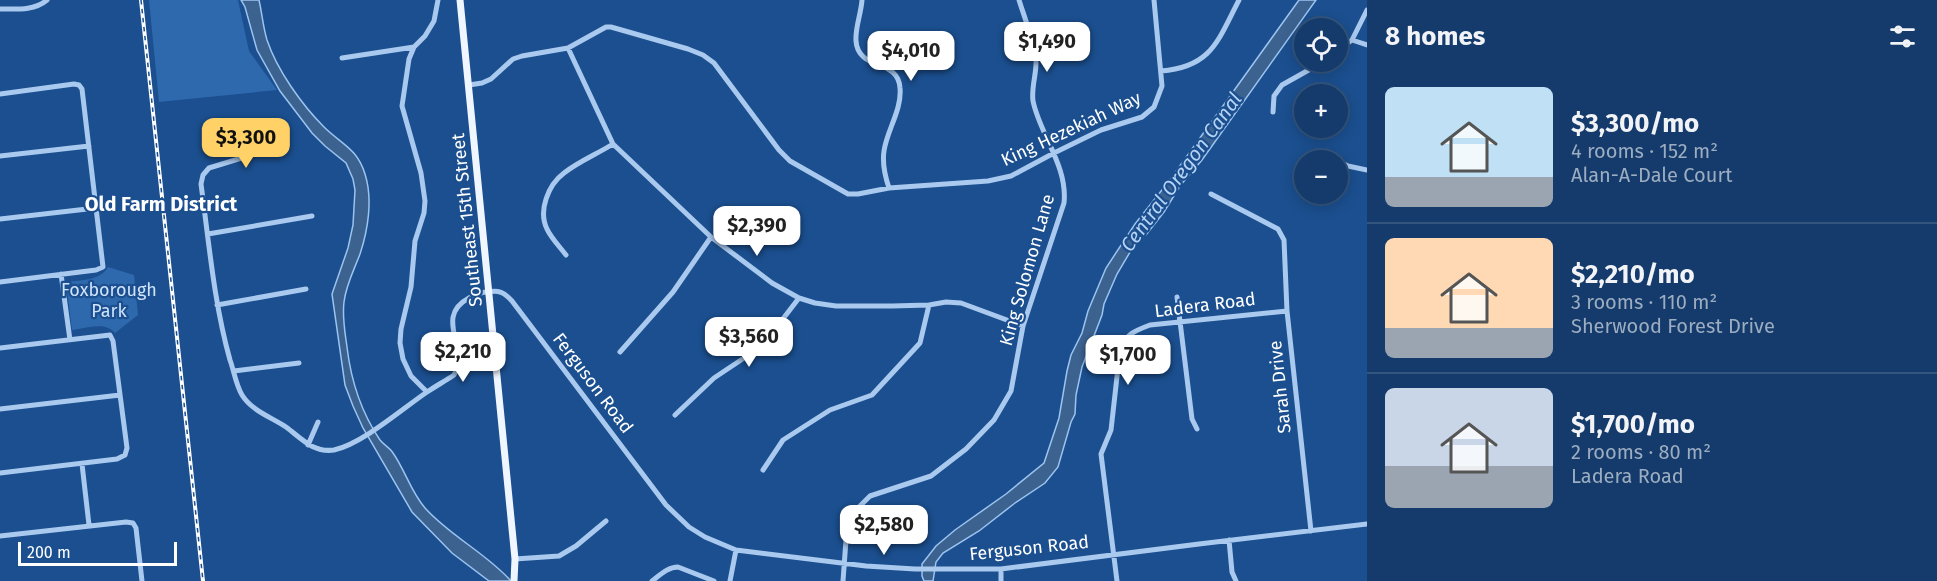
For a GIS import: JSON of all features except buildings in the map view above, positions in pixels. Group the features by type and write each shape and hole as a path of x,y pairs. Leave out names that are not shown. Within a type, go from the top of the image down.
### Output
{"main road":[{"name":"Southeast 15th Street","path":"460,0 490,291 514,559 514,581"}],"street":[{"path":"0,9 22,9 40,5 47,0"},
{"path":"427,392 411,376 403,359 400,343 411,287 415,241 426,201 402,106 409,59 414,47 425,36 434,21 438,0"},
{"path":"862,0 856,40 858,49 869,62 888,68 898,77 900,88 900,102 884,152 885,174 889,188"},
{"name":"King Solomon Lane","path":"843,581 846,540 854,512 870,496 931,476 966,449 994,420 1011,391 1023,326 1064,203 1064,184 1033,98 1036,58 1019,0"},
{"name":"King Hezekiah Way","path":"469,85 491,79 513,59 568,48 606,27 611,27 703,55 714,63 779,150 790,161 848,194 889,188 988,181 1011,176 1101,130 1142,117 1154,107 1162,86 1154,0"},
{"path":"1161,71 1186,67 1205,57 1215,46 1239,0"},
{"path":"1348,43 1352,40 1367,10"},
{"path":"1352,40 1367,45"},
{"path":"342,58 414,47"},
{"path":"568,48 613,144 711,237 772,283 799,298 815,303 836,306 961,303 1023,326"},
{"path":"1273,112 1274,96 1282,85 1305,72"},
{"path":"0,94 74,84 79,85 82,89 103,267 96,270 0,282"},
{"path":"566,255 548,231 543,213 545,202 555,182 563,174 613,144"},
{"path":"0,156 89,146"},
{"path":"281,146 210,168 203,175 201,184 217,305 242,394 249,404 286,427 308,445 316,449 333,450 343,447 376,428 454,375 458,368 453,328 455,311 465,300 479,293 490,291"},
{"path":"1348,166 1367,170"},
{"name":"Sarah Drive","path":"1212,194 1278,229 1284,240 1287,310 1311,531"},
{"path":"0,219 96,208"},
{"path":"208,234 312,216"},
{"path":"620,352 673,292 711,237"},
{"path":"62,274 70,340"},
{"path":"217,305 306,289"},
{"name":"Ferguson Road","path":"490,291 500,291 507,295 677,517 705,537 736,550 845,564 921,570 1001,569 1367,524"},
{"path":"1177,297 1192,419 1197,429"},
{"path":"675,416 714,378 762,346 799,298"},
{"path":"763,470 783,440 830,410 872,395 920,343 929,305"},
{"name":"Ladera Road","path":"1117,581 1101,454 1111,430 1120,350 1124,340 1132,333 1150,326 1287,310"},
{"path":"0,348 110,335 114,341 127,448 125,455 117,459 0,473"},
{"path":"234,371 299,363"},
{"path":"0,410 120,395"},
{"path":"308,445 318,422"},
{"path":"82,464 89,525"},
{"path":"514,559 559,556 576,546 606,521"},
{"path":"0,536 89,525 126,522 134,524 142,581"},
{"path":"1229,540 1232,572 1236,581"},
{"path":"730,581 736,550"},
{"path":"652,581 666,570 678,567 714,581"},
{"path":"1001,569 1001,581"}],"green space":[{"path":"149,0 238,0 249,51 277,90 159,102"},
{"name":"Foxborough Park","path":"108,267 134,275 138,315 115,333 101,326 72,330 66,282 95,277 105,272"}],"water":[{"path":"241,0 259,0 267,40 284,75 316,118 358,158 365,174 369,194 367,225 360,254 346,290 343,313 351,372 367,418 380,440 392,451 425,508 511,581 489,581 452,553 412,512 363,428 345,385 332,294 348,248 353,225 355,190 353,179 346,163 312,133 280,91 257,50"},
{"name":"Central Oregon Canal","path":"1299,0 1316,0 1303,18 1294,18 1294,31 1202,160 1180,186 1164,212 1146,235 1136,242 1117,274 1082,367 1076,395 1075,414 1058,467 1045,483 979,531 943,553 936,562 933,581 924,581 922,564 936,546 1044,463 1059,418 1071,355 1082,333 1088,311 1106,268 1135,224 1169,181"}],"railway":[{"path":"141,0 203,581"}],"district":[{"name":"Old Farm District","path":"161,204"}]}
